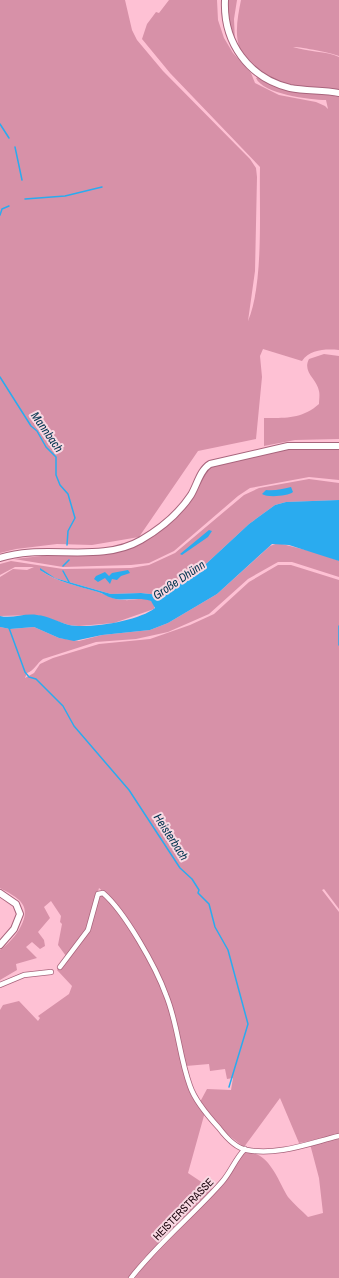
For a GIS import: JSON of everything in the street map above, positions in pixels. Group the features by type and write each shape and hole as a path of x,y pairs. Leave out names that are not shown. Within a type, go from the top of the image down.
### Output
{"main road":[{"path":"225,0 226,20 229,34 240,55 252,68 270,80 284,86 339,93"},
{"path":"0,558 17,554 108,550 127,547 146,537 173,516 190,496 203,470 210,464 288,446 339,446"},
{"path":"0,893 14,901 20,912 14,930 0,945"}],"street":[{"path":"60,967 88,930 98,894 103,893 134,933 164,990 191,1089 222,1132 245,1149 260,1152 276,1150 339,1136"},
{"path":"0,985 24,975 51,972"},
{"name":"HEISTERSTRASSE","path":"131,1278 144,1262 223,1181 236,1159 245,1149"}],"shaded area":[{"path":"0,0 125,0 132,30 137,40 163,71 250,159 256,168 257,177 255,271 248,321 253,305 259,267 260,167 170,73 142,39 147,24 156,12 159,13 169,0 217,0 218,20 224,38 233,53 251,73 255,83 279,95 316,102 328,109 326,100 309,99 277,92 260,84 256,78 258,77 274,85 339,97 339,350 314,352 305,357 302,361 263,349 260,356 262,377 256,439 198,451 139,537 92,545 57,544 16,549 0,553"},
{"path":"227,0 237,0 234,19 235,42 228,21"},
{"path":"241,0 339,0 339,56 315,50 293,47 339,57 339,91 297,86 282,82 257,71 247,61 238,43 237,24"},
{"path":"324,354 339,356 339,439 295,440 264,446 264,418 293,417 306,413 319,404 318,387 307,368 307,364 309,359"},
{"path":"292,448 339,448 339,480 309,477 250,488 238,496 174,551 149,563 63,567 14,559 135,546 195,493 205,472 212,465"},
{"path":"309,479 339,483 339,500 286,502 275,505 249,524 207,563 176,587 159,595 141,593 111,594 55,578 117,599 143,599 152,601 154,609 114,623 79,626 69,625 37,615 0,616 0,577 13,569 27,570 34,567 15,567 0,575 0,564 11,561 63,569 131,568 149,565 175,553 244,495 259,488"},
{"path":"278,543 314,552 339,561 339,577 292,562 278,562 248,579 209,614 168,632 136,639 96,642 43,659 32,671 27,673 25,678 34,673 40,664 53,658 99,644 150,639 190,625 214,614 249,582 278,565 291,565 339,580 339,909 324,889 322,890 339,912 339,1135 299,1143 280,1098 244,1147 223,1131 200,1102 207,1089 231,1090 233,1078 227,1079 225,1069 210,1071 209,1064 186,1066 173,1013 146,952 105,893 99,888 88,927 66,956 58,945 62,924 60,922 61,916 51,901 44,907 50,918 38,932 44,940 45,946 40,949 32,942 26,947 37,958 16,964 17,970 0,980 0,950 17,933 21,926 25,912 21,902 0,888 0,627 10,629 34,627 59,638 79,641 102,635 150,630 168,623 217,594 270,546"},
{"path":"103,894 117,910 135,936 158,981 170,1010 185,1073 205,1112 188,1173 212,1189 143,1259 128,1278 0,1278 0,1010 3,1005 19,1001 38,1021 40,1018 38,1016 69,994 72,986 57,970 86,935 98,897"},
{"path":"339,1138 339,1278 135,1278 144,1266 224,1184 237,1160 245,1153 253,1153 267,1161 288,1197 308,1217 323,1213 319,1178 310,1144"}],"water":[{"path":"291,487 293,492 287,495 273,496 262,494 266,490"},
{"path":"339,500 339,561 289,545 272,544 217,594 168,623 150,630 102,635 74,641 59,638 34,627 10,629 0,627 0,616 9,617 37,615 69,625 89,626 114,623 138,617 155,608 151,601 141,599 117,599 75,586 54,578 40,570 40,568 55,578 111,594 141,593 159,595 176,587 207,563 249,524 275,505 286,502"},
{"path":"209,530 212,531 208,537 182,555 180,554"},
{"path":"128,570 130,573 121,576 117,580 112,579 110,584 105,578 98,582 94,579 96,576 105,572 109,576 112,573"}],"waterway":[{"name":"Mannbach","path":"0,124 9,138"},
{"name":"Mannbach","path":"15,147 22,180"},
{"path":"25,199 65,196 102,187"},
{"name":"Mannbach","path":"0,215 2,209 9,206"},
{"name":"Mannbach","path":"0,377 31,426 37,431 46,447 56,457 56,475 60,485 68,494 75,518 68,531 67,545"},
{"name":"Mannbach","path":"63,566 69,560"},
{"name":"Mannbach","path":"63,571 69,582"},
{"path":"339,626 339,645"},
{"name":"Heisterbach","path":"9,628 25,672 29,677 36,679 63,706 74,726 129,790 180,868 192,879 199,890 198,893 209,904 215,927 228,950 248,1024 229,1087"}],"water label":[{"name":"Große Dhünn","path":"179,580"}]}
